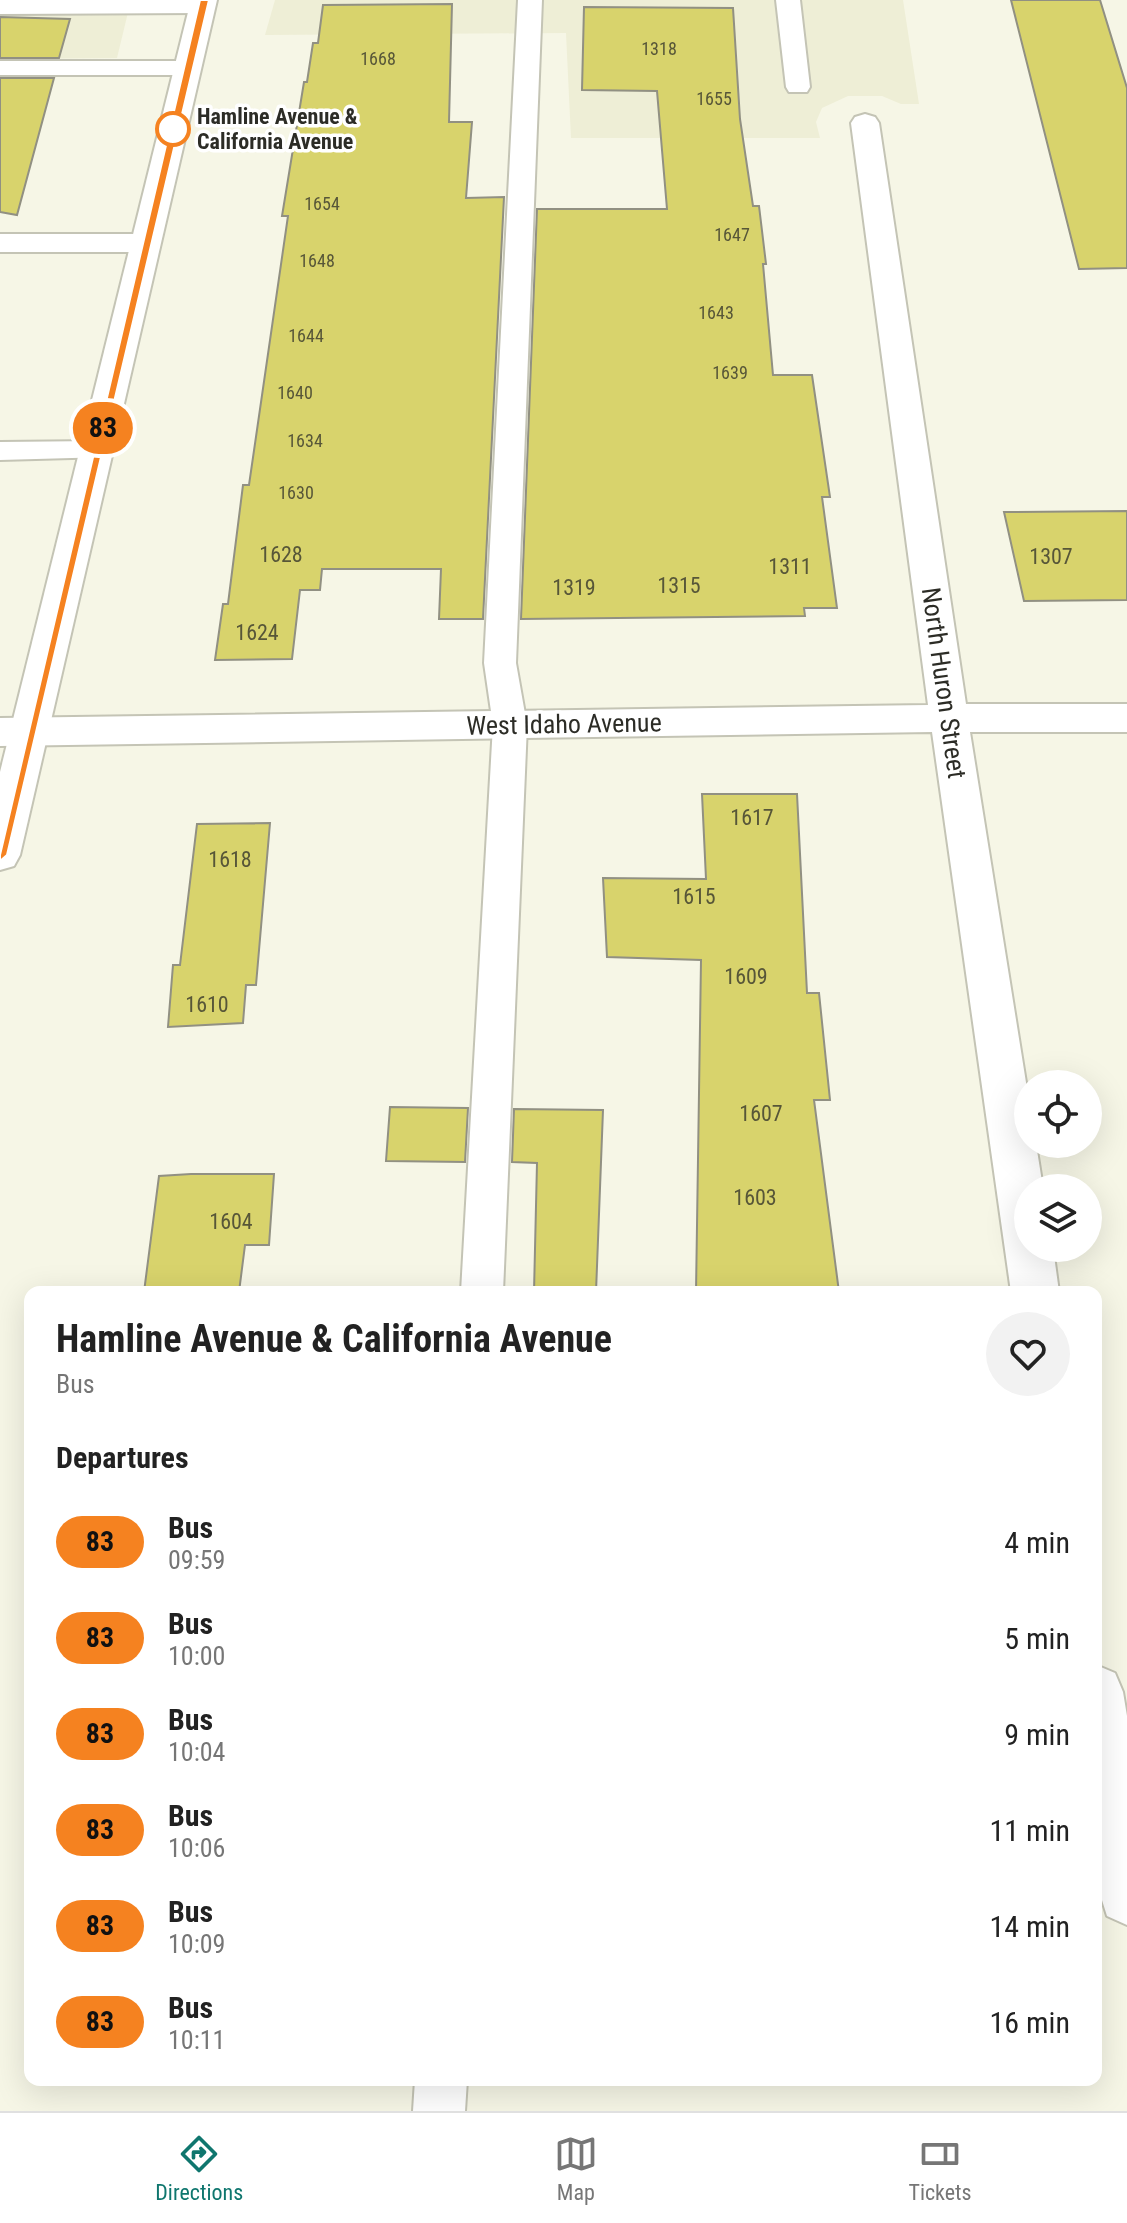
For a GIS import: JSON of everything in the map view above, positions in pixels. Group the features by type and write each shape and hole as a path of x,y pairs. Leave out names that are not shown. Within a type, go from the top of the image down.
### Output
{"street":[{"path":"0,855 15,732 98,450 204,3"},
{"name":"North Huron Street","path":"865,123 1017,1174"},
{"path":"0,243 145,243"},
{"name":"West Idaho Avenue","path":"15,732 1127,718"},
{"name":"North Huron Street","path":"1031,1262 1034,1286"},
{"path":"1102,1731 1127,1896"}],"lane":[{"path":"482,1286 510,725 500,663 530,0"},
{"path":"788,0 798,87"},
{"path":"0,7 204,3"},
{"path":"0,68 188,68"},
{"path":"0,451 98,450"},
{"path":"439,2111 441,2086"}],"shaded area":[{"path":"0,0 131,0 117,58 0,59"},
{"path":"275,0 903,0 919,104 901,104 882,96 848,96 822,108 816,122 820,138 571,138 566,33 265,35"}],"building":[{"path":"1011,0 1100,0 1127,88 1127,268 1079,269"},
{"path":"452,4 449,122 472,122 466,198 504,197 483,619 439,619 441,569 322,569 320,590 300,590 292,659 215,660 223,604 228,604 243,485 249,485 288,216 282,216 304,82 307,82 313,43 318,43 323,5"},
{"path":"584,7 733,8 740,119 753,206 759,206 766,264 763,264 773,375 812,375 830,497 822,497 837,608 804,608 805,616 521,619 537,209 667,209 657,91 582,90"},
{"path":"0,17 70,19 59,58 0,58"},
{"path":"0,78 54,78 17,215 0,212"},
{"path":"1127,511 1127,600 1024,601 1004,512"},
{"path":"702,794 797,794 807,993 819,993 830,1100 814,1100 838,1286 696,1286 701,960 607,957 603,878 706,879"},
{"path":"270,823 256,985 246,985 243,1023 168,1027 173,965 180,965 197,824"},
{"path":"390,1107 468,1108 465,1162 386,1161"},
{"path":"514,1109 603,1110 596,1286 534,1286 537,1163 512,1162"},
{"path":"274,1174 269,1245 245,1245 240,1286 145,1286 159,1176"}],"bus line":[{"name":"83","path":"0,855 204,0"}],"place":[{"name":"Hamline Avenue & California Avenue","path":"173,129"}]}
